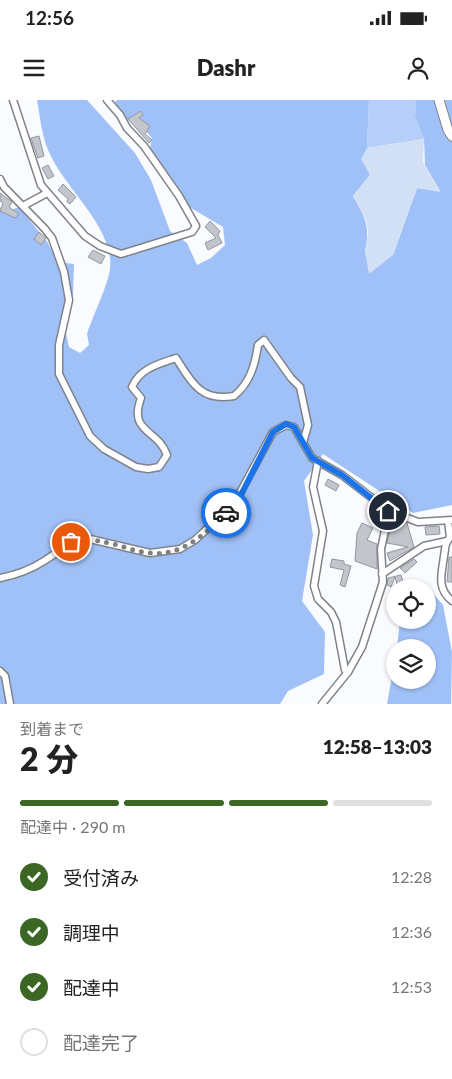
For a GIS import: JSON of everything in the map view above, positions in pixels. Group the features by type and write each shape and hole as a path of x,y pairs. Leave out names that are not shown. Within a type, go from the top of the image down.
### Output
{"street":[{"path":"13,100 41,185 85,236 114,253 131,252 196,228 179,196 144,146 127,128 120,115 106,100"},
{"path":"439,100 452,136"},
{"path":"0,179 52,238 64,272 69,300 58,345 59,374 90,436 104,449 136,467 148,469 159,467 167,455 163,444 144,430 139,423 136,410 141,398 132,387 134,383 149,367 176,358 200,391 217,398 234,396 248,382 256,359 258,345 264,340 291,378 300,387 308,425 303,442"},
{"path":"23,206 47,193"},
{"path":"0,578 28,570 71,542 81,539 90,539 150,553 180,549 224,515 234,504 273,432 278,427 286,424 294,427 312,458 342,475 388,511 418,522 450,520 450,537 444,546 440,578 447,596 452,601"},
{"path":"318,461 313,487 323,531 314,586 318,599 331,612 336,622 345,670 348,672"},
{"path":"322,704 348,672 362,647 381,590 381,549 388,511"},
{"path":"382,574 424,546 447,541"},
{"path":"0,671 5,676 10,704"}],"shaded area":[{"path":"37,100 87,100 135,153 151,180 170,231 187,243 197,265 211,258 225,245 223,227 186,205 150,148 152,138 134,118 125,120 115,102 117,100 369,100 367,148 370,175 353,196 366,223 365,252 393,255 417,188 440,191 425,165 424,139 415,117 416,100 452,100 452,505 413,513 323,454 304,481 313,535 302,601 325,632 324,674 288,691 280,704 0,704 0,207 5,212 19,207 48,243 58,262 74,264 73,296 65,329 69,347 80,353 89,345 87,334 110,269 105,238 97,223 56,166 49,152 43,133"},
{"path":"369,100 416,100 415,117 424,139 367,148"},
{"path":"424,139 423,162 440,192 417,188 393,255 369,274 365,252 368,233 366,220 353,196 370,175 361,159 367,148"},
{"path":"436,597 443,605 452,652 451,704 387,704 390,689 436,689 436,639 398,639 399,629 436,629"}],"building":[{"path":"141,111 143,115 139,118 150,126 145,134 152,140 149,143 128,119"},
{"path":"39,136 44,156 38,158 31,138"},
{"path":"48,165 54,176 48,179 42,168"},
{"path":"63,184 76,197 70,204 67,202 68,199 58,190"},
{"path":"0,193 12,202 9,207 19,214 15,218 0,211 3,203 0,201"},
{"path":"210,221 220,231 218,235 222,243 208,250 205,243 216,238 205,227"},
{"path":"39,232 46,238 41,245 34,239"},
{"path":"93,250 105,256 101,264 88,257"},
{"path":"328,479 339,485 336,491 325,485"},
{"path":"393,518 407,523 414,547 390,561 387,553 408,547 387,543"},
{"path":"362,523 373,528 367,540 377,544 377,569 355,561 357,533"},
{"path":"439,526 440,534 426,535 425,527"},
{"path":"449,557 452,557 452,582 447,582"},
{"path":"332,559 344,561 344,564 351,566 345,587 340,585 344,570 330,567"},
{"path":"414,559 417,562 405,573 400,568"},
{"path":"401,575 402,579 396,579 395,577 394,579 388,578"}],"way so far":[{"path":"71,542 90,539 150,553 169,552 180,549 195,540 226,513"}],"route":[{"path":"226,513 242,493 273,432 278,427 286,424 294,427 312,458 342,475 388,511"}]}
